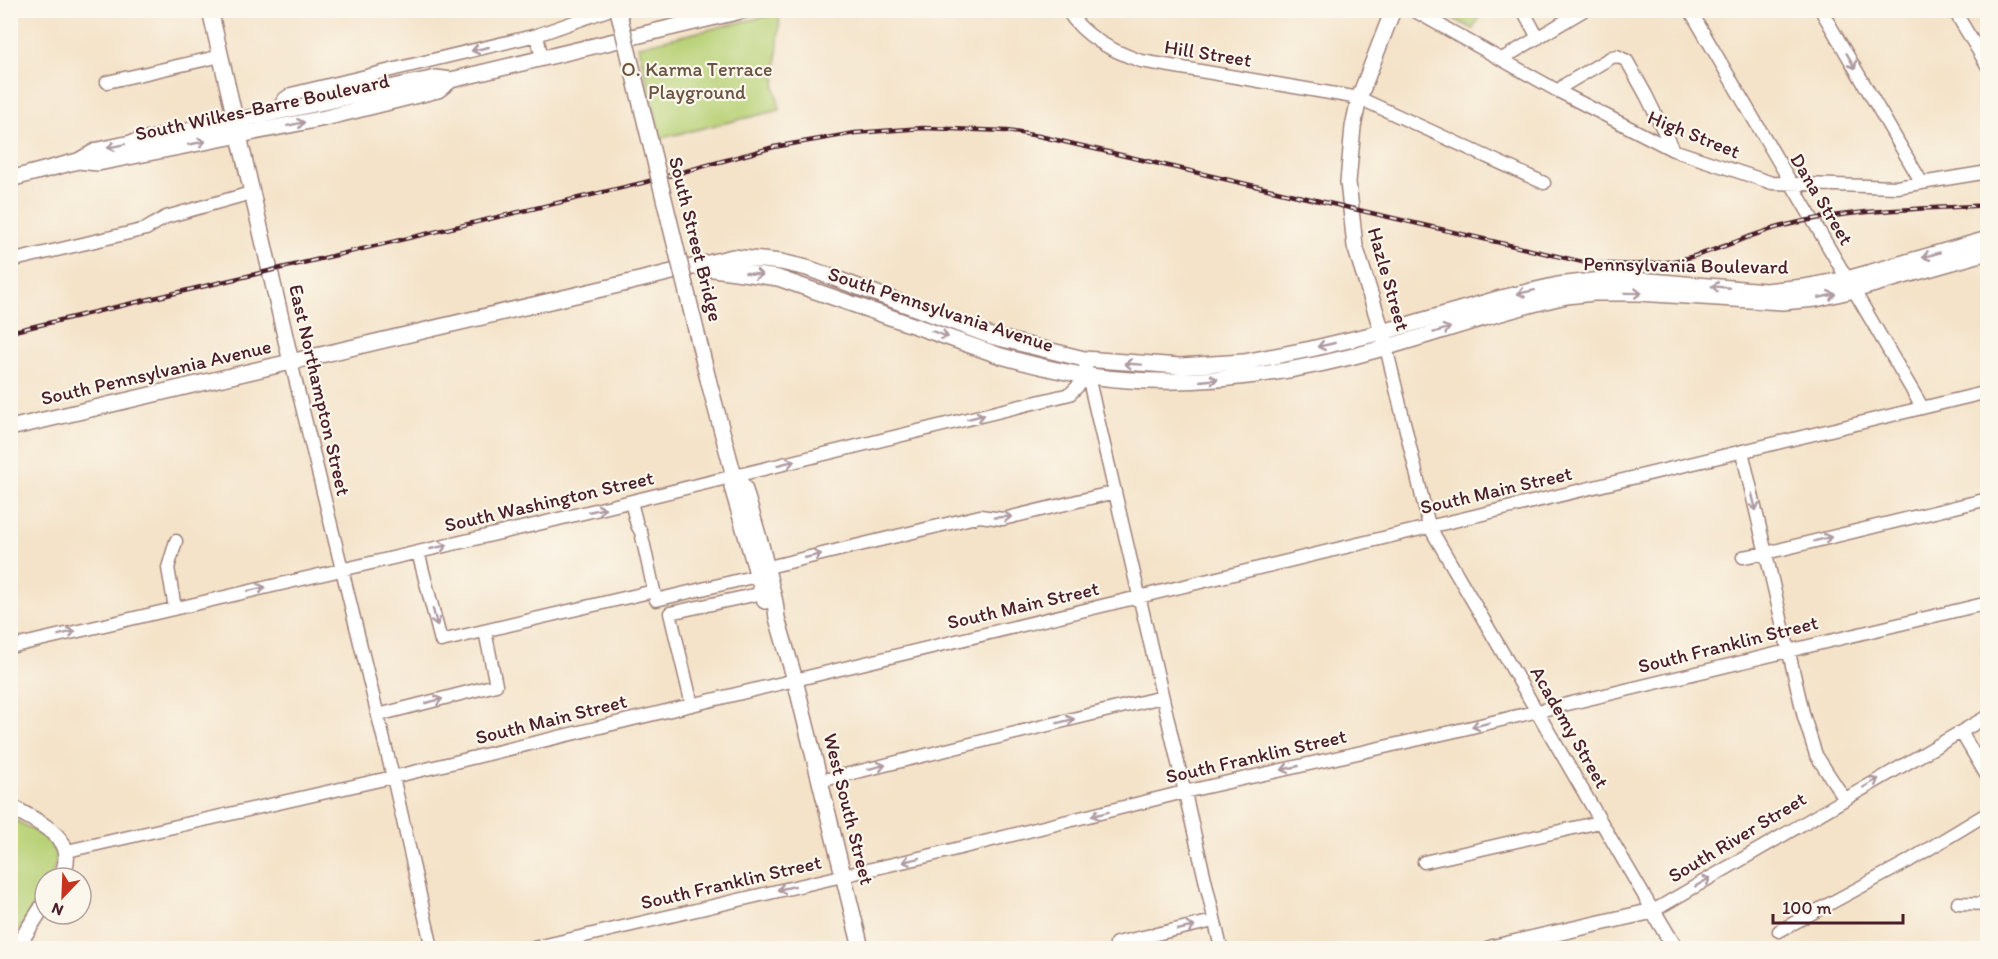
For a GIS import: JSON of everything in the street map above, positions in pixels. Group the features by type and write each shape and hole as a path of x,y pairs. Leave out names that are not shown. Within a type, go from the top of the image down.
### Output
{"main road":[{"name":"East Northampton Street","path":"210,10 291,362"},
{"name":"South Street Bridge","path":"618,10 708,379 735,476 732,487 762,572"},
{"name":"South Wilkes-Barre Boulevard","path":"237,128 277,111 436,78 452,80 745,10"},
{"name":"Hazle Street","path":"1386,347 1355,246 1350,209 1349,156 1359,98 1393,10"},
{"name":"South Wilkes-Barre Boulevard","path":"10,179 78,161 98,163 237,128 365,109 438,90 452,80"},
{"name":"Pennsylvania Boulevard","path":"1386,347 1543,302 1593,293 1638,292 1782,303 1816,298 1988,239"},
{"name":"Pennsylvania Boulevard","path":"1383,332 1501,298 1558,285 1601,280 1650,281 1765,291 1850,285 1988,252"},
{"name":"South Pennsylvania Avenue","path":"10,428 733,257 781,262 807,268 991,336 1084,359 1180,366 1244,362 1383,332"},
{"name":"South Pennsylvania Avenue","path":"696,267 778,278 1001,356 1088,376 1145,382 1198,382 1270,374 1386,347"},
{"path":"762,572 766,603 777,618"},
{"path":"762,572 777,618"},
{"name":"West South Street","path":"777,618 795,680 861,948"},
{"path":"10,806 57,835 67,851 67,866"},
{"name":"South River Street","path":"1491,948 1653,911"},
{"name":"Academy Street","path":"1653,911 1675,948"},
{"path":"16,948 33,922"}],"street":[{"path":"277,111 284,99 291,94 537,35 608,10"},
{"name":"Hill Street","path":"1067,10 1086,32 1102,44 1141,62 1359,98 1544,183"},
{"name":"High Street","path":"1413,10 1558,91 1673,150 1772,183 1897,187 1988,172"},
{"path":"1523,10 1538,38"},
{"path":"1502,59 1584,10"},
{"name":"Dana Street","path":"1690,10 1922,407"},
{"path":"1821,10 1922,183"},
{"path":"1954,10 1988,67"},
{"path":"537,35 542,59"},
{"path":"107,82 221,56"},
{"path":"1558,91 1617,56 1627,61 1673,150"},
{"path":"347,98 348,80"},
{"path":"10,261 146,229 166,217 251,194"},
{"name":"Hazle Street","path":"1386,347 1429,526"},
{"path":"1084,359 1221,948"},
{"name":"East Northampton Street","path":"291,362 393,777 432,948"},
{"name":"South Washington Street","path":"10,647 631,502 1070,394 1088,376"},
{"name":"South Main Street","path":"67,851 393,777 1988,392"},
{"path":"1742,451 1804,717 1816,755 1844,798"},
{"path":"631,502 641,532 656,600 980,516 1003,519 1115,492"},
{"path":"1743,557 1988,499"},
{"name":"Academy Street","path":"1429,526 1653,911"},
{"path":"176,541 168,568 176,608"},
{"path":"418,552 441,641 654,591"},
{"path":"692,705 670,613 763,593"},
{"name":"South Franklin Street","path":"533,948 1988,603"},
{"path":"378,715 496,685 485,632"},
{"path":"820,781 1162,697"},
{"name":"South River Street","path":"1653,911 1988,716"},
{"path":"1961,732 1988,778"},
{"path":"1779,931 1907,862 1988,813"},
{"path":"1424,862 1600,822"},
{"path":"1958,903 1988,904"},
{"path":"1117,946 1214,921"}],"green space":[{"path":"1439,11 1483,11 1473,29"},
{"name":"O. Karma Terrace Playground","path":"780,13 775,87 780,110 661,138 638,46"},
{"path":"10,817 47,840 56,856 55,866 33,866 33,907 16,936 11,939"}],"railway":[{"path":"10,332 642,183 774,147 855,133 923,128 1007,131 1039,136 1587,263 1630,265 1674,261 1702,254 1773,229 1837,215 1988,205"}]}
